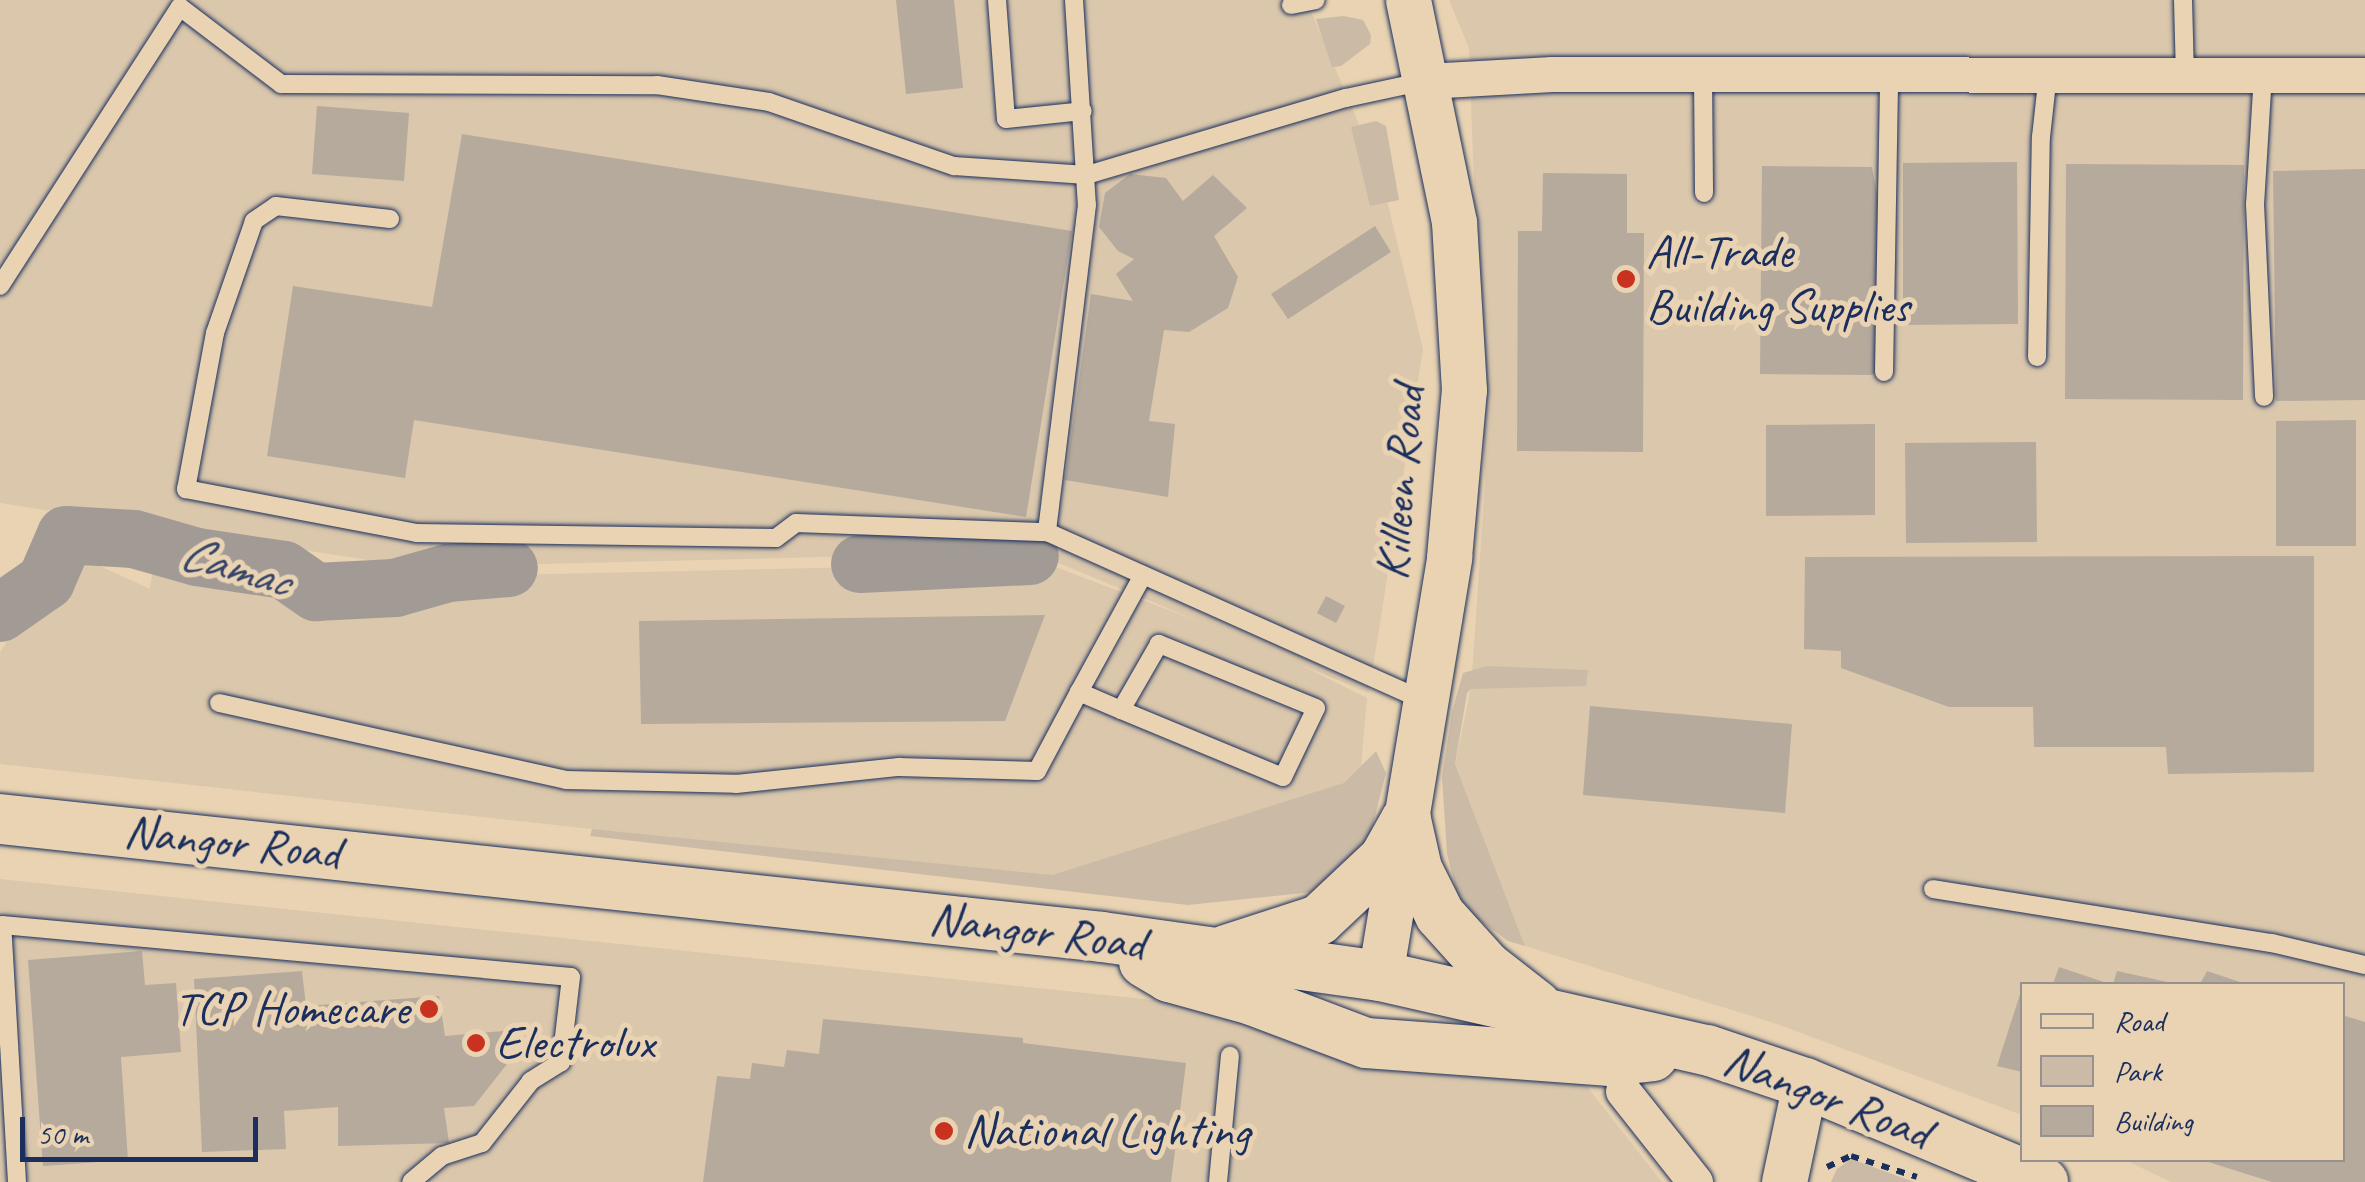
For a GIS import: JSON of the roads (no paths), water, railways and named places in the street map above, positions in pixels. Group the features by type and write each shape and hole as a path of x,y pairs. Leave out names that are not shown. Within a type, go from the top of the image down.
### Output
{"main road":[{"name":"Nangor Road","path":"0,819 1102,937 1380,976 1707,1050 1805,1083 2043,1182"},
{"path":"1217,953 1319,920 1384,859 1406,820"},
{"path":"1406,820 1417,869 1440,915 1487,967 1546,1014"},
{"path":"1102,937 1169,977 1252,1000 1366,1043 1610,1061 1707,1050"}],"street":[{"name":"Killeen Road","path":"1380,976 1449,557 1464,390 1454,222 1408,0"},
{"path":"1426,81 1552,74 2365,75"},
{"path":"1784,1182 1805,1083"},
{"path":"1623,1090 1695,1182"}],"lane":[{"path":"997,0 1006,119 1083,111"},
{"path":"1047,532 1088,174 1074,0"},
{"path":"1291,6 1316,0"},
{"path":"2183,0 2185,74"},
{"path":"0,286 182,3 281,84 657,85 770,102 954,166 1088,174 1346,98 1426,81"},
{"path":"1703,74 1704,193"},
{"path":"1884,372 1889,74"},
{"path":"2037,357 2040,172 2048,74"},
{"path":"2262,74 2255,204 2264,397"},
{"path":"390,219 276,206 254,221 215,333 186,489 416,533 776,538 796,523 1047,532 1425,700"},
{"path":"219,703 566,780 736,784 899,767 1037,771 1143,575"},
{"path":"1079,692 1120,710 1283,777 1316,708 1159,644 1120,710"},
{"path":"1933,889 2272,943 2365,965"},
{"path":"11,1178 2,925 571,977 561,1062 530,1081 482,1143 442,1156 411,1182"},
{"path":"1218,1182 1230,1056"}],"waterway":[{"name":"Camac","path":"0,613 46,581 66,535 134,539 197,557 284,570 316,592 395,588 448,573 509,568"},
{"name":"Camac","path":"860,564 1030,556"}],"place":[{"name":"All-Trade Building Supplies","path":"1626,279"},
{"name":"TCP Homecare","path":"429,1009"},
{"name":"Electrolux","path":"476,1043"},
{"name":"National Lighting","path":"944,1131"}]}
